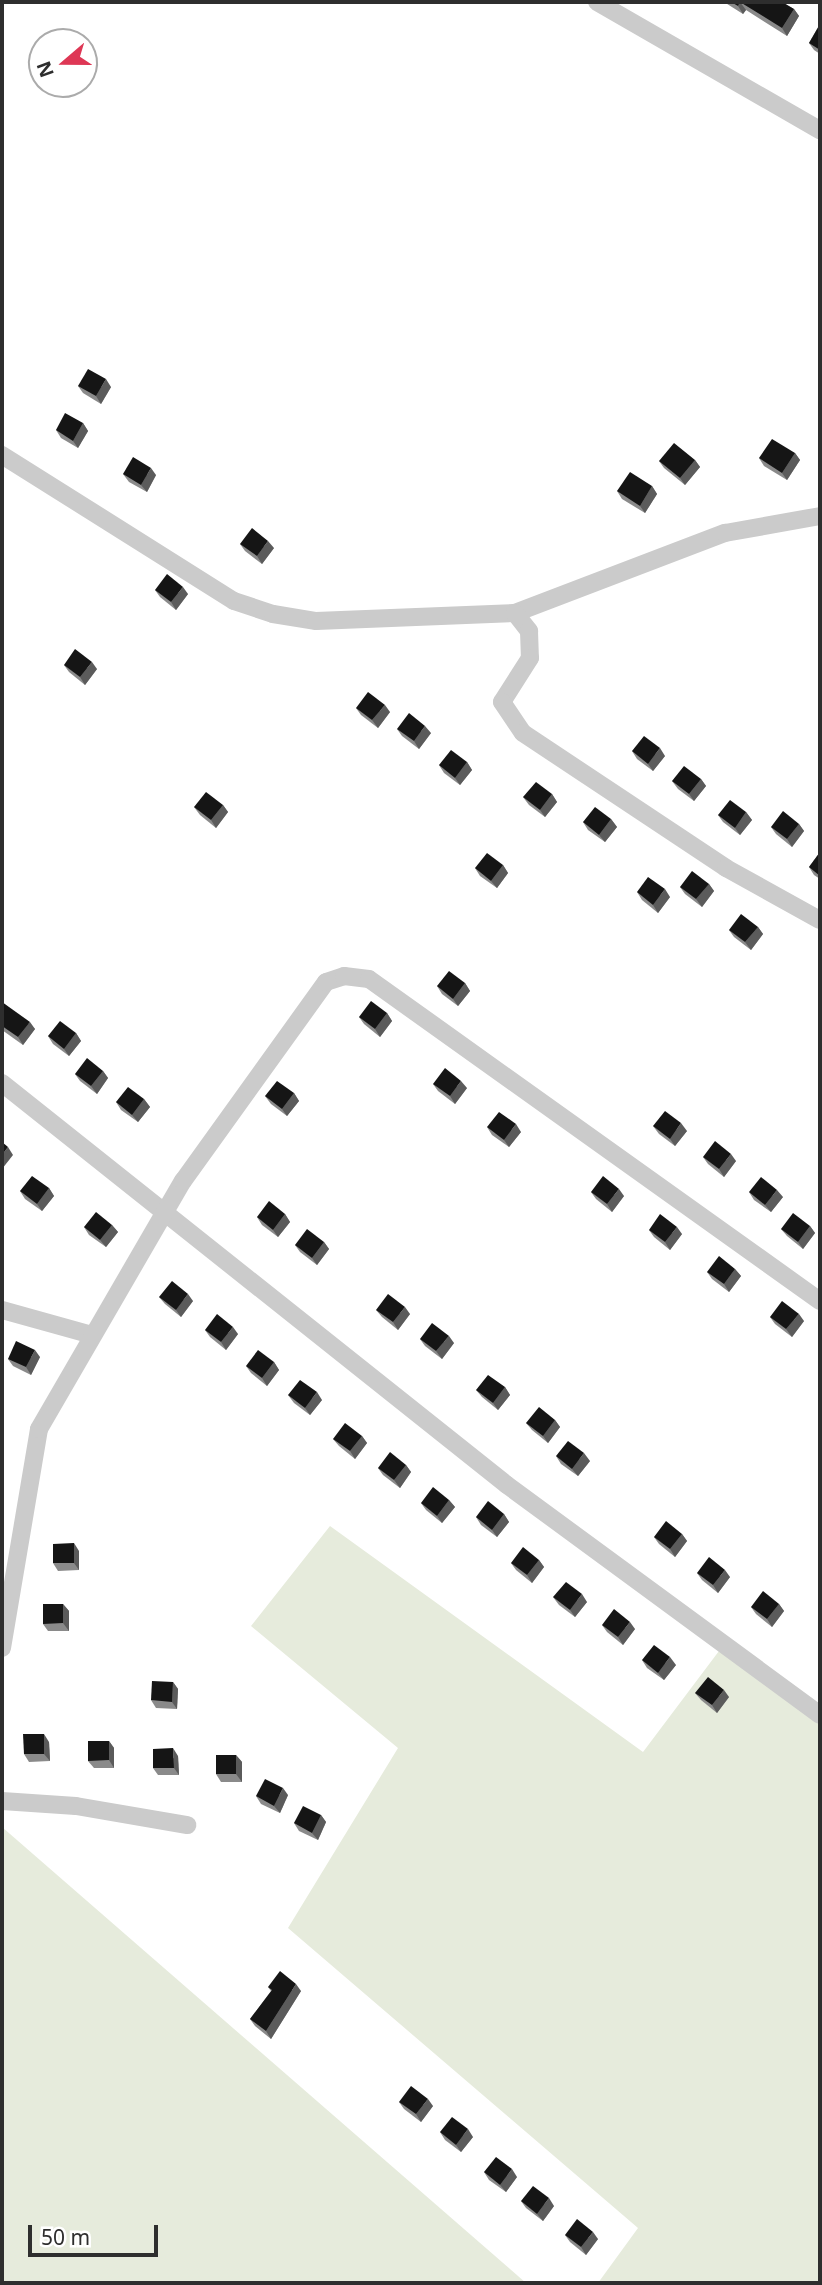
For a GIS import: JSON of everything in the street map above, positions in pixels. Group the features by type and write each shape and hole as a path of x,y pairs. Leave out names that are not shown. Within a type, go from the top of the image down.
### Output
{"street":[{"path":"597,2 820,131"},
{"path":"2,454 234,601 273,614 316,621 515,612 725,533 820,516"},
{"path":"515,612 529,631 530,658 502,702 523,733 726,868 820,920"},
{"path":"2,1648 39,1429 165,1211 326,982 344,976 369,979 820,1301"},
{"path":"2,1083 507,1485 820,1715"},
{"path":"2,1310 92,1335"},
{"path":"2,1801 76,1806 187,1825"}],"shaded area":[{"path":"330,1526 643,1752 722,1647 820,1715 820,2283 598,2283 638,2228 288,1928 398,1748 251,1626"},
{"path":"2,1827 526,2283 2,2283"}],"building":[{"path":"740,2 782,2 794,9 782,28"},
{"path":"820,24 820,50 809,43"},
{"path":"88,369 106,379 96,396 78,386"},
{"path":"65,413 83,423 73,441 56,430"},
{"path":"772,439 795,453 782,473 759,458"},
{"path":"674,443 695,460 680,478 659,461"},
{"path":"133,457 151,468 141,485 123,474"},
{"path":"630,472 652,486 640,506 617,491"},
{"path":"252,528 268,541 257,556 240,544"},
{"path":"167,574 183,587 171,602 155,590"},
{"path":"75,649 92,662 80,677 64,665"},
{"path":"368,692 385,705 372,720 356,708"},
{"path":"409,713 425,726 414,741 397,729"},
{"path":"644,736 660,748 648,764 632,751"},
{"path":"451,750 467,762 455,778 439,765"},
{"path":"684,766 701,779 689,794 672,781"},
{"path":"536,782 552,794 540,810 523,797"},
{"path":"206,792 223,805 211,820 194,807"},
{"path":"730,800 746,812 735,828 718,815"},
{"path":"595,807 611,819 599,835 583,822"},
{"path":"783,811 799,824 787,839 771,827"},
{"path":"820,852 820,876 809,867"},
{"path":"487,853 503,865 491,881 475,868"},
{"path":"692,871 709,884 696,899 680,887"},
{"path":"648,877 665,889 653,905 637,892"},
{"path":"741,914 758,927 745,942 729,930"},
{"path":"449,971 465,983 453,999 437,986"},
{"path":"371,1001 387,1013 375,1029 359,1017"},
{"path":"2,1002 30,1022 18,1037 2,1026"},
{"path":"60,1021 76,1033 64,1049 48,1036"},
{"path":"87,1058 103,1071 91,1086 75,1074"},
{"path":"445,1068 461,1081 450,1096 433,1084"},
{"path":"277,1081 294,1093 282,1109 265,1096"},
{"path":"128,1087 144,1099 132,1115 116,1102"},
{"path":"665,1111 681,1123 670,1139 653,1126"},
{"path":"499,1112 516,1124 504,1140 487,1127"},
{"path":"715,1141 731,1154 719,1169 703,1157"},
{"path":"2,1142 8,1147 2,1155"},
{"path":"32,1176 49,1188 37,1204 20,1191"},
{"path":"603,1176 619,1189 607,1204 591,1192"},
{"path":"761,1177 777,1190 765,1205 749,1192"},
{"path":"269,1201 285,1214 273,1230 257,1217"},
{"path":"96,1212 112,1225 100,1240 84,1227"},
{"path":"793,1213 810,1226 798,1242 781,1229"},
{"path":"660,1214 677,1227 665,1242 649,1230"},
{"path":"307,1229 324,1242 312,1258 295,1245"},
{"path":"719,1256 735,1269 724,1284 707,1272"},
{"path":"172,1281 188,1294 176,1310 159,1297"},
{"path":"388,1294 405,1307 393,1322 376,1310"},
{"path":"782,1301 799,1314 786,1329 770,1317"},
{"path":"217,1314 233,1327 221,1342 205,1330"},
{"path":"432,1323 449,1336 436,1351 420,1339"},
{"path":"16,1341 35,1350 26,1367 8,1359"},
{"path":"258,1350 274,1362 262,1378 246,1366"},
{"path":"488,1375 505,1387 493,1403 476,1390"},
{"path":"300,1380 317,1392 305,1408 288,1395"},
{"path":"539,1407 555,1420 543,1436 526,1423"},
{"path":"345,1423 362,1436 350,1451 333,1439"},
{"path":"568,1441 584,1453 572,1469 556,1456"},
{"path":"390,1452 406,1465 394,1480 378,1468"},
{"path":"433,1487 449,1500 437,1516 421,1503"},
{"path":"488,1501 504,1514 492,1530 476,1517"},
{"path":"666,1521 682,1534 670,1549 654,1537"},
{"path":"74,1543 74,1563 53,1563 53,1544"},
{"path":"523,1547 539,1560 527,1575 511,1563"},
{"path":"709,1557 725,1570 713,1585 697,1573"},
{"path":"566,1582 582,1594 570,1610 553,1597"},
{"path":"763,1591 779,1604 767,1619 751,1607"},
{"path":"43,1604 63,1604 63,1623 43,1624"},
{"path":"614,1609 630,1622 618,1637 602,1625"},
{"path":"654,1645 670,1657 658,1673 642,1660"},
{"path":"708,1677 724,1690 712,1705 695,1693"},
{"path":"152,1681 173,1682 172,1702 151,1700"},
{"path":"23,1734 44,1734 44,1754 24,1754"},
{"path":"88,1741 109,1741 109,1760 88,1761"},
{"path":"173,1748 174,1768 153,1768 153,1749"},
{"path":"216,1755 236,1755 236,1774 216,1774"},
{"path":"265,1779 283,1788 274,1806 256,1796"},
{"path":"303,1806 321,1815 312,1833 294,1823"},
{"path":"280,1971 296,1984 266,2031 250,2019 272,1990 268,1987"},
{"path":"411,2086 428,2099 416,2114 399,2102"},
{"path":"452,2117 468,2129 456,2145 440,2132"},
{"path":"496,2157 512,2169 500,2185 484,2172"},
{"path":"533,2186 549,2198 537,2214 521,2201"},
{"path":"577,2219 593,2232 581,2247 565,2235"}]}
